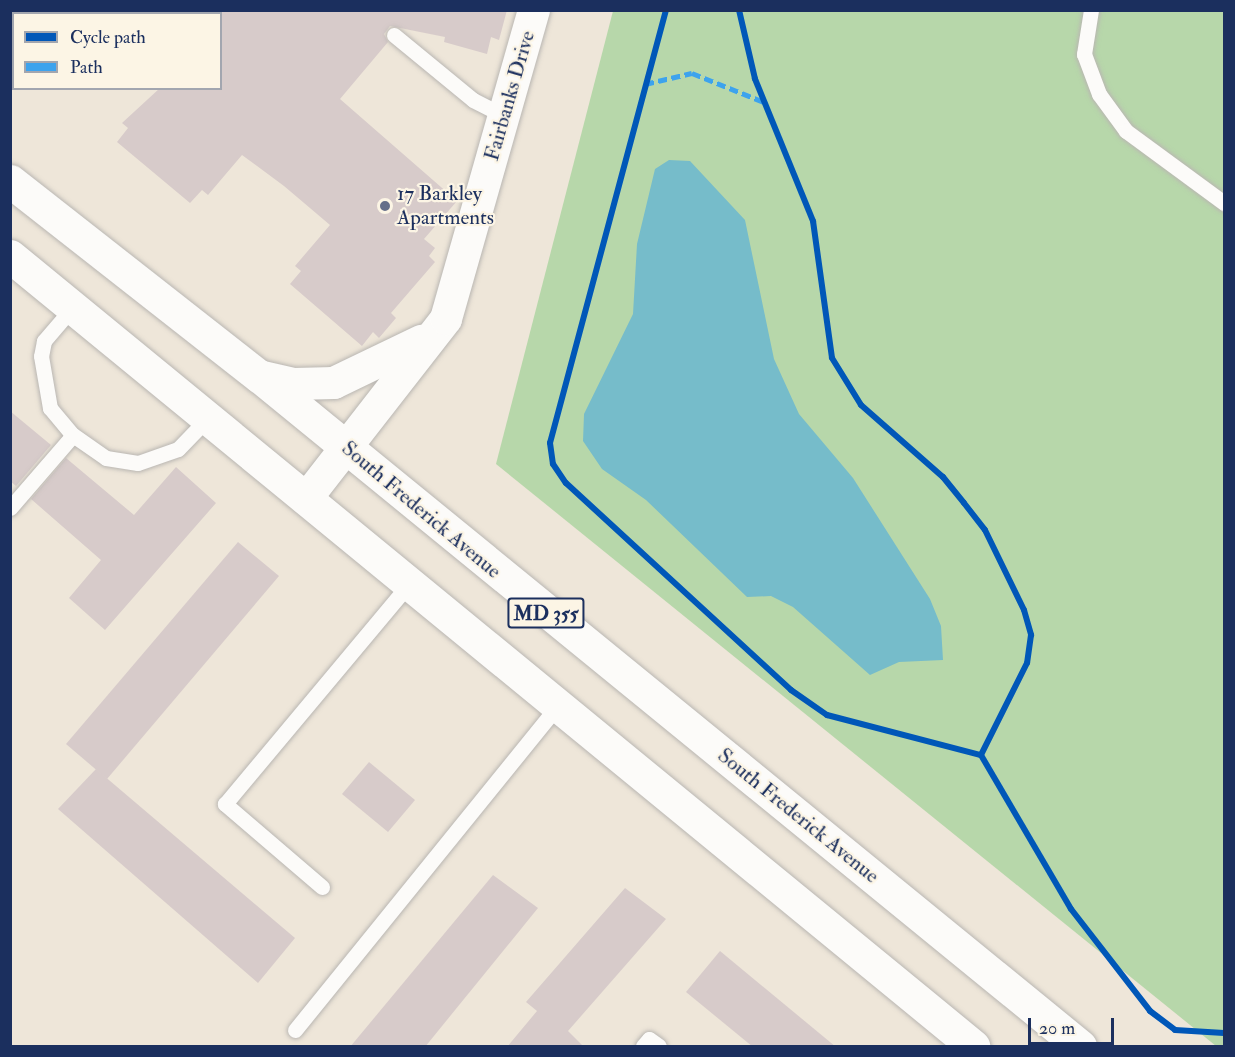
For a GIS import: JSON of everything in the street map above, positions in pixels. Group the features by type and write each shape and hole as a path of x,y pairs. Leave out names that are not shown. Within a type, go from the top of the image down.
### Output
{"main road":[{"name":"South Frederick Avenue","path":"10,181 259,376 1080,1047"},
{"name":"MD 355","path":"10,256 306,499 407,586 973,1047"}],"street":[{"name":"Fairbanks Drive","path":"306,499 446,319 534,10"},
{"path":"259,376 304,385 350,379 422,341 446,319"}],"lane":[{"path":"1091,10 1084,54 1099,94 1126,131 1224,203"},
{"path":"394,36 472,100 504,116"},
{"path":"73,307 45,341 41,356 50,408 73,435 106,458 138,463 178,449 207,419"},
{"path":"10,507 73,435"},
{"path":"322,888 225,804 407,586"},
{"path":"295,1030 557,707"},
{"path":"643,1047 649,1039 659,1047"}],"green space":[{"path":"613,11 1224,11 1224,1046 1216,1046 496,464"}],"water":[{"path":"669,160 690,161 745,220 774,359 799,414 853,478 930,599 941,626 943,660 899,662 870,675 793,607 771,596 747,597 646,500 602,469 583,441 584,414 633,314 637,244 655,169"}],"building":[{"name":"17 Barkley Apartments","path":"220,10 507,10 499,40 491,37 487,54 444,42 445,37 390,26 384,34 388,42 340,99 457,201 424,239 435,248 429,256 435,262 391,313 396,318 379,338 373,332 362,346 290,284 301,271 295,266 330,225 284,186 242,155 208,195 202,190 190,203 117,142 128,128 122,123 158,90 222,90 222,12"},
{"path":"10,411 51,445 16,486 10,481"},
{"path":"66,458 134,515 176,467 216,503 105,630 69,598 101,560 31,499"},
{"path":"238,542 279,576 107,779 66,744"},
{"path":"369,762 415,800 388,832 342,794"},
{"path":"96,769 295,938 258,983 58,809"},
{"path":"493,875 538,908 425,1047 350,1047"},
{"path":"625,888 666,919 568,1031 584,1047 507,1047 537,1011 526,1002"},
{"path":"720,951 836,1047 753,1047 686,992"}],"marked path":[{"path":"645,84 692,73 764,102"}],"cycle path":[{"path":"666,10 550,443 553,464 566,483 791,690 827,715 981,755 1071,909 1150,1011 1175,1030 1224,1033"},
{"path":"739,10 755,79 813,221 832,358 861,405 943,477 985,530 1024,610 1031,635 1027,663 981,755"}],"place":[{"name":"17 Barkley Apartments","path":"385,206"}]}
